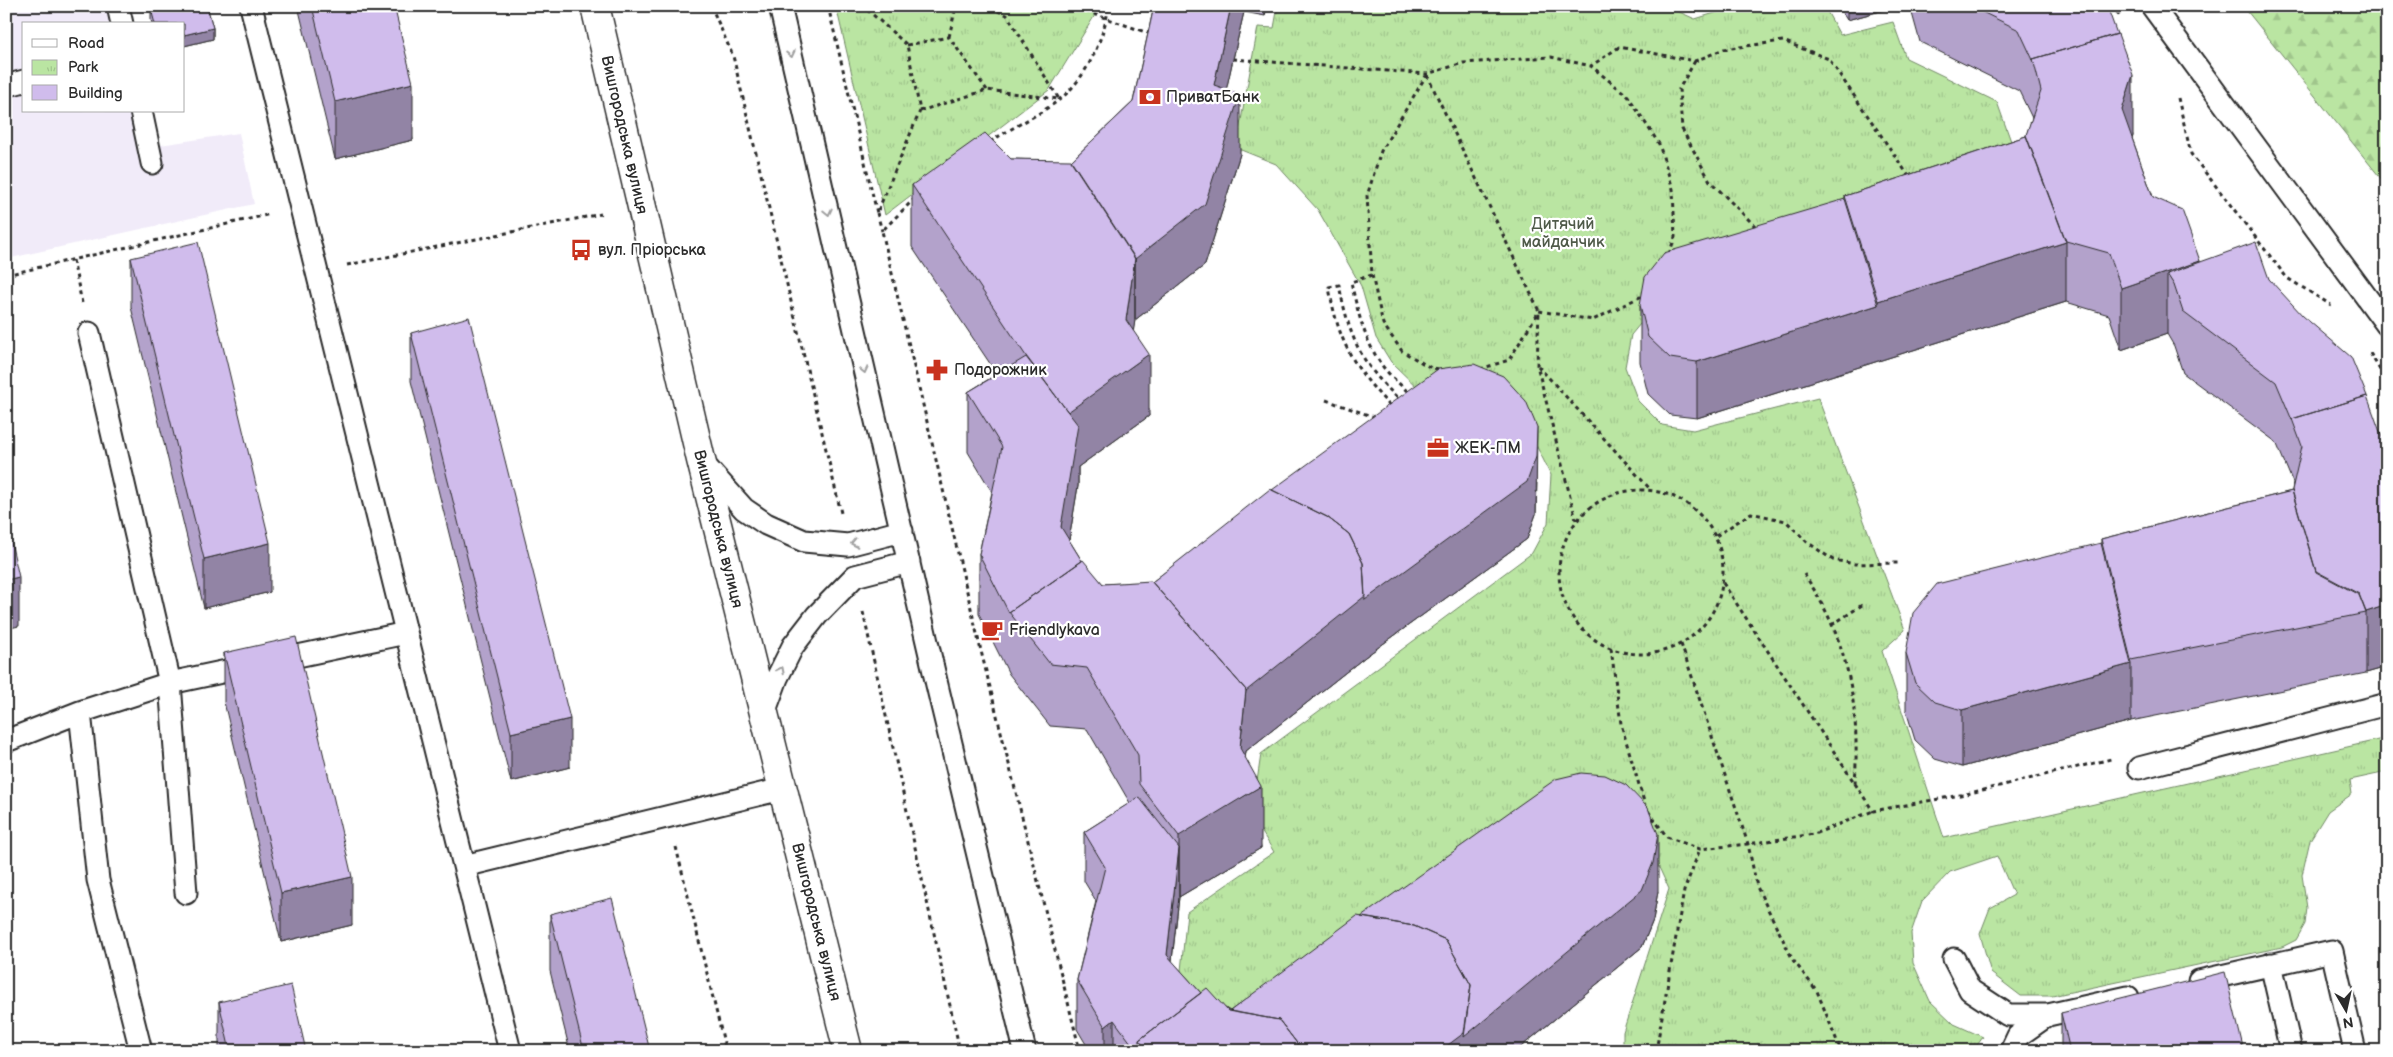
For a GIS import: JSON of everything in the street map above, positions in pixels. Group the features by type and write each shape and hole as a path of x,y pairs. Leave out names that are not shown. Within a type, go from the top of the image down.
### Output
{"main road":[{"name":"Вишгородська вулиця","path":"595,6 701,460 763,716 848,1051"}],"lane":[{"path":"118,6 122,22"},
{"path":"251,6 510,1051"},
{"path":"780,6 1025,1051"},
{"path":"2152,6 2387,325"},
{"path":"141,112 152,163"},
{"path":"89,333 170,683 186,893"},
{"path":"701,460 744,509 766,524 804,541 848,545 902,531"},
{"path":"763,716 777,678 793,646 817,616 855,576 909,562"},
{"path":"6,741 80,712 170,683 406,633"},
{"path":"2140,768 2387,704"},
{"path":"80,712 98,880 141,1051"},
{"path":"464,866 668,815 782,789"},
{"path":"2184,984 2332,951 2356,1051"},
{"path":"1954,959 1970,990 2008,1015 2048,1015 2145,993"},
{"path":"2271,964 2290,1051"},
{"path":"2011,1051 2018,1036 2048,1015"}],"path":[{"path":"828,6 982,655 1080,1051"},
{"path":"863,6 907,45 920,112 877,213"},
{"path":"956,6 950,37 988,90"},
{"path":"987,6 1007,15 1059,99"},
{"path":"1071,6 1152,34"},
{"path":"989,143 1013,126 1059,99 1076,83 1097,49 1107,19 1109,6"},
{"path":"2112,6 2124,22"},
{"path":"907,45 950,37"},
{"path":"1591,66 1619,47 1695,61 1724,49 1783,41 1829,59 1915,186"},
{"path":"1233,59 1427,74 1463,63 1551,57 1591,66 1628,96 1659,144 1673,189 1674,237 1666,263"},
{"path":"1695,61 1679,90 1682,129 1710,181 1755,226 1764,229"},
{"path":"1427,74 1381,151 1367,196 1372,275 1383,324 1402,351 1431,368 1450,371"},
{"path":"1427,74 1539,311 1537,365 1576,520"},
{"path":"920,112 988,90 1059,99"},
{"path":"2177,93 2191,154 2287,278 2336,308"},
{"path":"882,231 917,197"},
{"path":"6,275 301,207"},
{"path":"317,271 601,214"},
{"path":"1749,233 1755,226"},
{"path":"73,260 89,333"},
{"path":"1372,275 1351,282 1358,311 1367,341 1384,369 1412,395 1408,400"},
{"path":"1391,408 1367,382 1348,354 1334,317 1329,287 1339,285 1345,315 1356,348 1376,378 1404,404"},
{"path":"1539,311 1593,320 1649,293"},
{"path":"1477,370 1509,360 1539,311"},
{"path":"2369,350 2387,382"},
{"path":"1537,365 1650,490"},
{"path":"1326,400 1382,419"},
{"path":"1650,490 1677,497 1700,513 1716,536 1723,560 1723,583 1716,607 1701,628 1681,644 1654,653 1626,653 1599,644 1578,625 1563,601 1558,573 1562,545 1576,520 1597,502 1622,491 1650,490"},
{"path":"1716,536 1751,513 1786,521 1807,542 1833,560 1854,564 1899,563"},
{"path":"1804,574 1819,596 1847,661 1852,689 1857,753 1855,784"},
{"path":"1723,583 1873,811"},
{"path":"1832,625 1862,605"},
{"path":"1681,644 1748,844 1757,886 1793,960 1817,991 1841,1051"},
{"path":"1611,648 1621,724 1644,805 1667,837 1700,848 1748,844 1814,834 1873,811 1966,794 2116,757"},
{"path":"668,815 726,1051"},
{"path":"1656,1051 1684,891 1700,848"}],"shaded area":[{"path":"6,6 106,6 110,22 22,22 22,112 132,112 141,148 239,133 254,204 6,259"}],"green space":[{"path":"836,6 1096,6 1095,15 1049,90 885,215"},
{"name":"Дитячий майданчик","path":"1278,6 1666,6 1695,19 1738,6 1824,6 1840,35 1893,22 1906,58 1997,102 2023,175 1654,307 1631,335 1625,367 1638,401 1662,425 1693,430 1818,398 1905,630 1882,651 1944,838 2387,738 2387,772 2350,780 2352,794 2328,811 2310,840 2302,875 2307,908 2305,924 2296,940 2282,947 2052,996 2021,996 1991,973 1980,934 1990,908 2014,895 1997,856 1950,872 1922,901 1911,933 1913,963 1930,1001 1954,1024 1983,1037 1973,1051 1623,1051 1623,1032 1669,889 1657,863 1238,1051 1178,1000 1187,912 1274,852 1252,816 1261,754 1532,553 1548,523 1551,475 1526,425 1424,394 1391,362 1376,338 1361,286 1318,210 1276,164 1236,148 1258,27 1274,28"},
{"path":"2243,6 2387,6 2387,186"}],"building":[{"path":"161,6 207,6 213,28 185,35 185,22 154,22 151,9"},
{"path":"312,6 394,6 413,83 335,102"},
{"path":"1154,6 1231,6 1214,85 1240,94 1205,204 1135,259 1071,161 1133,102"},
{"path":"1970,6 2107,6 2117,34 2033,60 2019,30"},
{"path":"2118,34 2133,75 2122,110 2153,197 2182,210 2200,261 2121,288 2109,253 2066,241 2026,135 2041,91 2033,59"},
{"path":"985,133 1011,159 1071,160 1135,258 1126,320 1149,354 1068,412 1026,356 912,185"},
{"path":"2026,136 2066,242 1878,301 1845,196"},
{"path":"1845,199 1878,305 1697,362 1670,358 1648,337 1640,305 1645,277 1664,253"},
{"path":"198,242 270,543 204,559 131,258"},
{"path":"2256,242 2269,279 2303,316 2351,357 2367,396 2292,420 2276,382 2183,312 2174,285 2167,274"},
{"path":"469,317 570,719 511,733 411,333"},
{"path":"1026,357 1078,425 1061,527 1082,561 1009,613 979,554 1002,447 968,392"},
{"path":"1474,364 1503,376 1526,401 1537,427 1536,457 1527,482 1365,600 1363,563 1349,534 1327,517 1272,490 1438,369"},
{"path":"2367,396 2387,451 2387,605 2366,612 2359,594 2316,571 2292,490 2302,446 2292,419"},
{"path":"1270,489 1327,517 1349,534 1363,563 1365,596 1246,691 1152,582"},
{"path":"2292,491 2316,572 2359,595 2366,613 2131,660 2101,539"},
{"path":"6,520 19,577 6,580"},
{"path":"2101,543 2131,664 1962,710 1935,702 1915,683 1906,653 1913,613 1937,584"},
{"path":"1083,560 1103,584 1151,581 1246,690 1240,748 1261,786 1179,836 1139,784 1138,755 1087,668 1050,664 1009,612"},
{"path":"296,637 352,877 281,893 224,653"},
{"path":"1581,773 1605,775 1626,785 1648,808 1658,834 1653,863 1642,890 1464,1037 1471,985 1446,940 1414,926 1361,917 1556,779"},
{"path":"1139,797 1179,848 1167,955 1201,993 1139,1040 1139,1051 1137,1051 1114,1020 1105,1027 1077,980 1105,867 1084,832"},
{"path":"612,898 650,1051 584,1051 550,914"},
{"path":"1357,916 1414,926 1446,940 1471,985 1464,1033 1440,1051 1303,1051 1279,1020 1230,1011"},
{"path":"2225,972 2244,1051 2070,1051 2061,1013"},
{"path":"291,985 306,1051 230,1051 219,1002"},
{"path":"1207,988 1228,1011 1279,1020 1303,1051 1147,1051 1139,1040"},
{"path":"481,1048 481,1051 467,1051"}],"place":[{"name":"ПриватБанк","path":"1150,97"},
{"name":"вул. Пріорська","path":"581,250"},
{"name":"Подорожник","path":"937,370"},
{"name":"ЖЕК-ПМ","path":"1438,448"},
{"name":"Friendlykava","path":"992,630"}]}
